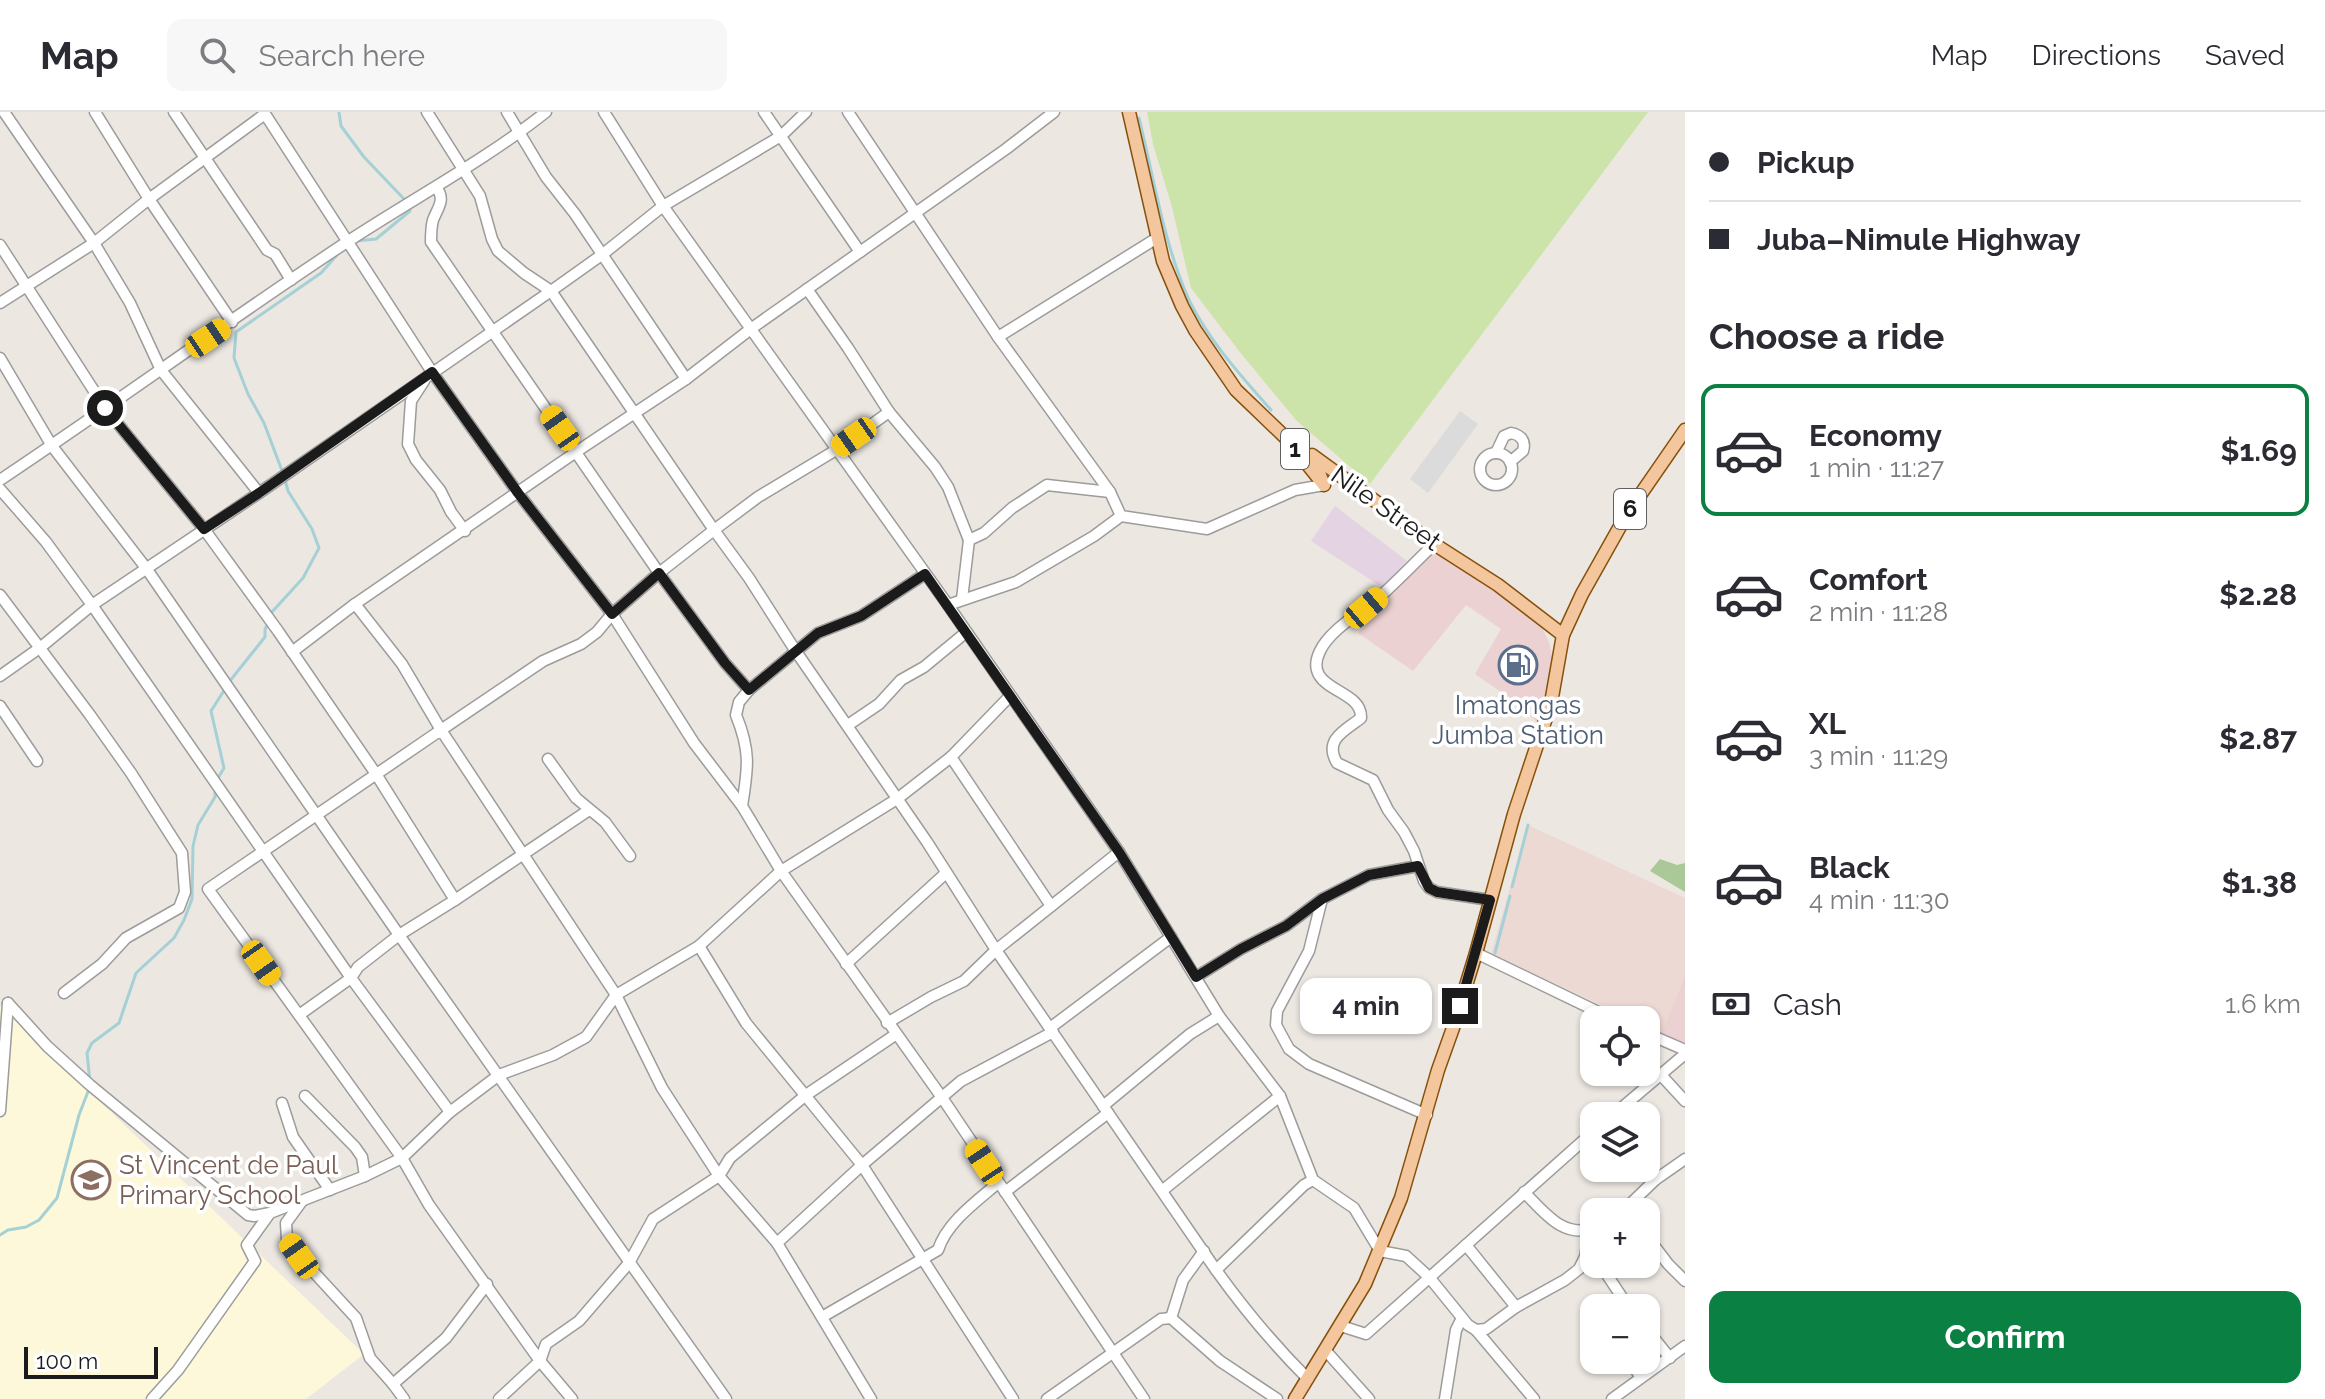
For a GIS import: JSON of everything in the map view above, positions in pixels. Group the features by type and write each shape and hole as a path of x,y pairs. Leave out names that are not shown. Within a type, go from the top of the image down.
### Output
{"main road":[{"name":"Nile Street","path":"1129,112 1157,238 1175,292 1195,330 1236,390 1288,440 1324,485"},
{"name":"6","path":"1563,635 1627,514 1685,431"},
{"name":"Nile Street","path":"1324,485 1312,455 1434,544 1498,585 1563,635"},
{"path":"1295,1399 1365,1284 1401,1198 1476,953 1532,754 1551,703 1563,635"}],"street":[{"path":"95,112 232,322"},
{"path":"174,112 267,250 275,254 291,280"},
{"path":"427,112 480,196 498,251 551,291 749,578 996,950 1216,1270 1248,1314 1308,1379"},
{"path":"507,112 546,177 603,254 686,379"},
{"path":"0,480 347,242 464,171 546,112"},
{"path":"604,112 663,206 948,605 1119,852 1219,1016 1280,1096 1313,1180 1354,1208 1380,1251 1406,1256 1429,1277 1534,1399"},
{"path":"764,112 860,252"},
{"path":"0,676 92,605 551,291 663,206 781,136 806,112"},
{"path":"848,112 998,337 1110,492 1121,516"},
{"path":"292,652 355,604 686,379 752,328 1054,112"},
{"path":"2,113 94,243 130,303 161,370 259,493"},
{"path":"0,303 94,243 264,113 429,374 612,614 694,743 742,806 781,871 1029,1224 1144,1399"},
{"path":"436,187 441,194 442,205 434,219 431,242 659,573 725,663 749,690"},
{"path":"998,337 1157,238"},
{"path":"0,245 105,408 204,529 292,652 376,774 455,900"},
{"path":"807,289 889,412 948,487 969,540 962,599"},
{"path":"0,358 52,446 146,568 399,935 726,1399"},
{"path":"429,374 411,401 408,444 465,531"},
{"path":"572,1399 540,1361 429,1205 402,1158 208,889 543,661 581,644 659,573 714,530 758,497 836,450 889,412"},
{"path":"1496,453 1504,436 1511,433 1520,436 1525,446 1510,462"},
{"path":"1496,453 1510,462 1511,474 1506,482 1497,486 1487,483 1481,475 1480,465 1486,456 1496,453"},
{"path":"969,540 984,533 1012,508 1047,485 1110,492"},
{"path":"948,605 1016,582 1094,536 1121,516 1207,529 1295,490 1324,485"},
{"path":"0,489 46,542 92,605 351,978 450,1112"},
{"path":"1434,544 1331,637 1320,650 1316,665 1324,681 1356,703 1362,713 1357,722 1341,731 1332,751 1334,758 1337,763 1373,780 1409,842 1429,888 1490,900"},
{"path":"742,806 748,756 736,715 739,702 749,690 818,633 861,616 925,574"},
{"path":"0,595 131,773 182,853 185,881 179,908 126,938 102,964 64,993"},
{"path":"355,604 402,664 521,854 616,995 662,1088 719,1176 777,1243 871,1399"},
{"path":"848,725 879,704 901,680 924,667 964,634"},
{"path":"4,1003 90,1085 242,1210 254,1216 270,1213 402,1158 450,1112 499,1075 553,1055 586,1037 616,995 699,946 781,871 897,799 951,757 1010,696"},
{"path":"0,706 37,761"},
{"path":"951,757 1051,906"},
{"path":"548,759 576,798 605,822 630,856"},
{"path":"299,1015 351,978 358,967 399,935 589,810"},
{"path":"887,1023 964,981 996,950 1119,852"},
{"path":"1196,977 1286,926 1322,899 1369,875 1418,866"},
{"path":"846,964 946,873"},
{"path":"1322,899 1309,951 1277,1011 1276,1025 1289,1049 1309,1064 1427,1115"},
{"path":"777,1243 961,1081 1052,1030 1171,937"},
{"path":"699,946 746,1023 862,1165 1013,1399"},
{"path":"1476,953 1586,1006"},
{"path":"0,1111 4,1003"},
{"path":"822,1317 938,1250 958,1219 1105,1109 1190,1034 1219,1016"},
{"path":"499,1399 540,1361 546,1344 579,1321 629,1263 653,1219 719,1176 730,1158 806,1095 895,1035"},
{"path":"1629,1102 1685,1052 1660,1040"},
{"path":"1661,1075 1685,1101"},
{"path":"305,1096 355,1147 362,1157 365,1176"},
{"path":"1163,1190 1280,1096"},
{"path":"282,1103 293,1137 330,1190"},
{"path":"1341,1326 1366,1334 1580,1143"},
{"path":"1660,1176 1685,1159"},
{"path":"1216,1270 1304,1185 1313,1180"},
{"path":"1637,1198 1653,1182"},
{"path":"1524,1192 1563,1227 1571,1232 1580,1231"},
{"path":"303,1200 286,1223 287,1240 356,1318 370,1358 404,1399"},
{"path":"152,1399 178,1370 255,1261 247,1245 270,1213"},
{"path":"1466,1245 1516,1307"},
{"path":"1171,1318 1183,1280 1204,1251"},
{"path":"1660,1253 1685,1281"},
{"path":"1476,1330 1486,1329 1516,1307 1565,1280 1580,1267"},
{"path":"393,1384 446,1338 487,1284"},
{"path":"1047,1399 1161,1319 1171,1318 1220,1361 1277,1399"},
{"path":"1445,1399 1456,1330 1462,1318"},
{"path":"1660,1346 1670,1358"},
{"path":"1612,1399 1685,1346"},
{"path":"1326,1351 1369,1399"}],"shaded area":[{"path":"1460,411 1478,424 1428,493 1410,479"},
{"path":"1335,506 1407,561 1382,587 1311,541"},
{"path":"1429,545 1518,607 1543,629 1554,668 1546,704 1537,722 1514,701 1475,674 1501,629 1466,605 1413,671 1358,633 1390,598"},
{"path":"1528,825 1685,898 1685,976 1665,1026 1660,1030 1660,1006 1604,1006 1491,954"},
{"path":"1685,971 1685,1045 1660,1029"},
{"name":"St Vincent de Paul Primary School","path":"0,1006 364,1354 306,1399 0,1399"}],"green space":[{"path":"1147,112 1648,112 1370,484 1296,420 1191,288"},
{"path":"1660,859 1677,865 1685,863 1685,892 1650,871"}],"waterway":[{"path":"339,112 341,126 364,157 405,200"},
{"path":"1139,118 1166,235 1190,302 1217,345 1271,410"},
{"path":"355,241 376,239 410,208"},
{"path":"271,617 303,578 319,548 312,529 288,491 264,423 234,358 236,332 321,273 337,255"},
{"path":"229,682 265,637 268,624"},
{"path":"218,778 224,768 211,711 225,689"},
{"path":"90,1082 87,1053 92,1043 119,1023 136,973 174,938 184,920 192,899 193,846 198,825 215,797 215,789"},
{"path":"1512,887 1528,825"},
{"path":"1495,953 1510,896"},
{"path":"0,1235 39,1220 57,1198 89,1089"}],"place":[{"name":"Imatongas Jumba Station","path":"1518,665"},
{"name":"St Vincent de Paul Primary School","path":"91,1180"}],"route":[{"path":"105,408 204,529 432,372 518,493 612,614 659,573 725,663 749,690 818,633 861,616 925,574 1119,852 1196,977 1286,926 1322,899 1369,875 1418,866 1429,888 1437,892 1490,900 1460,1006"}]}
